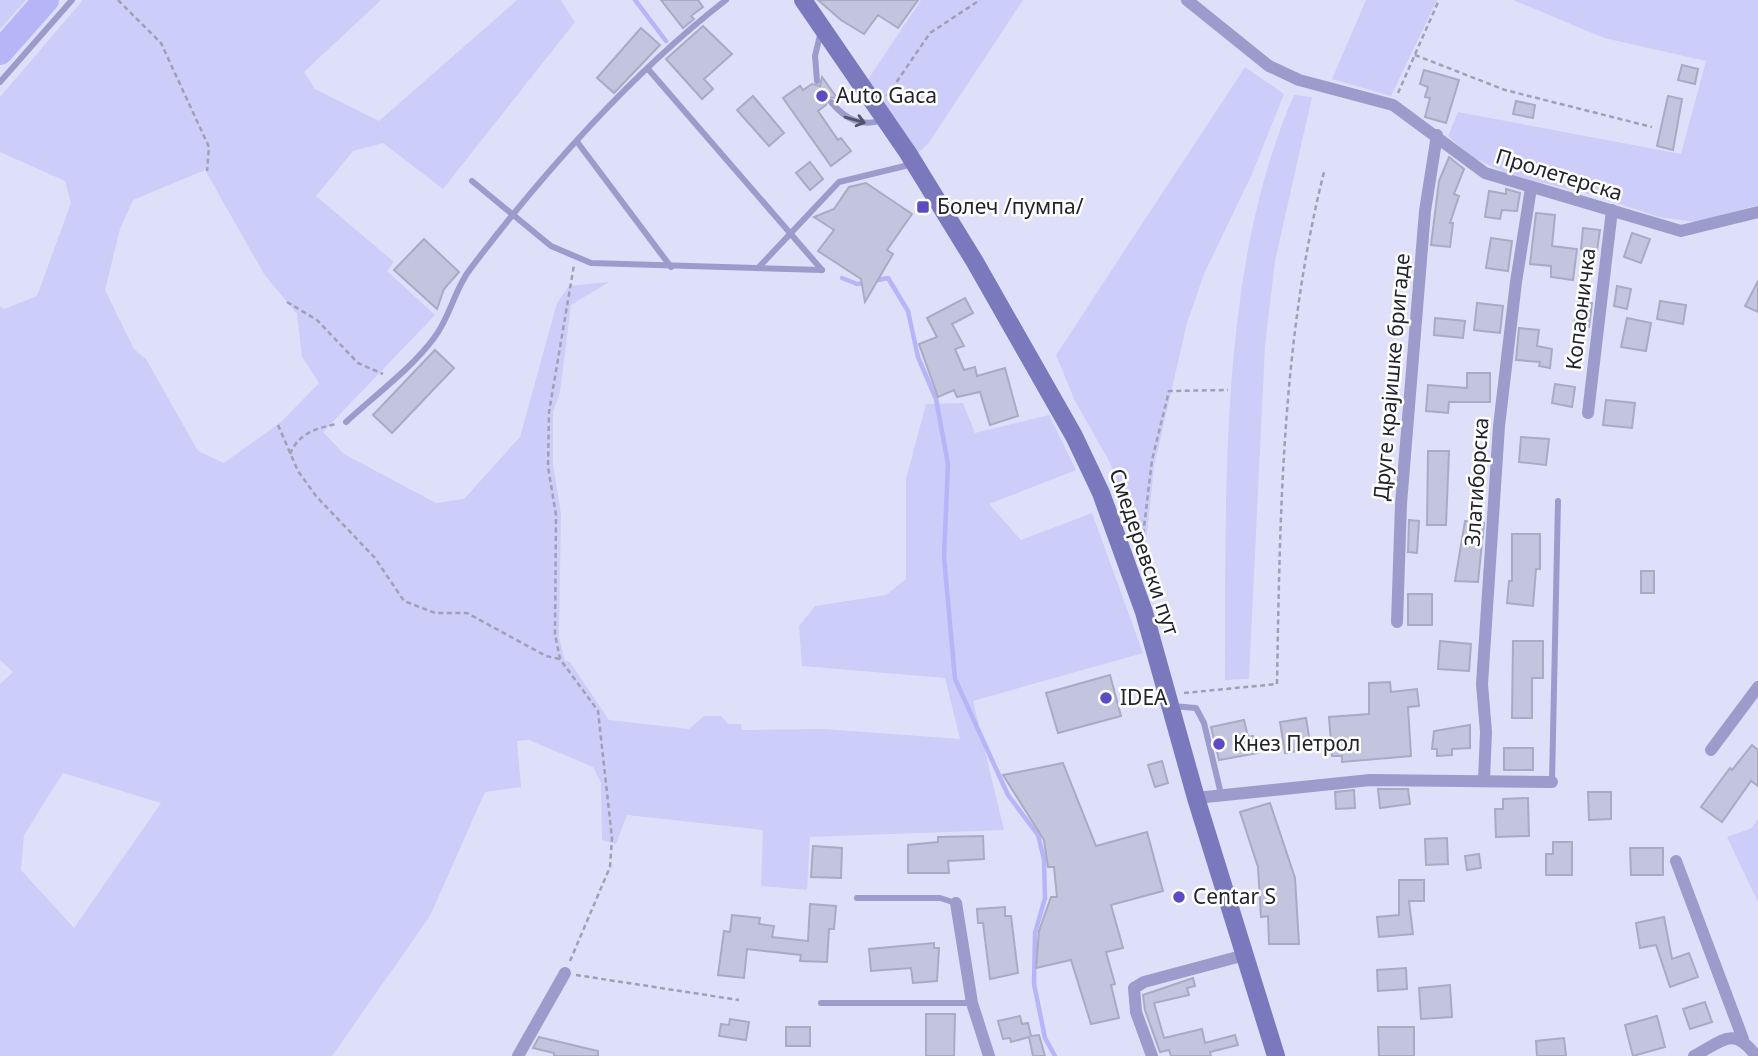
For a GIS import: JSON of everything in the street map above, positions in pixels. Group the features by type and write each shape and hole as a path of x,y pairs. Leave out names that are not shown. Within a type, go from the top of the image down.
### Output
{"main road":[{"name":"Смедеревски пут","path":"803,0 915,164 1074,436 1110,512 1276,1056"}],"street":[{"name":"Пролетерска","path":"1187,0 1283,74 1393,105 1437,135 1473,167 1531,188 1681,231 1758,212"},
{"name":"Друге крајишке бригаде","path":"1396,622 1401,504 1420,264 1437,135"},
{"name":"Златиборска","path":"1484,779 1486,732 1482,684 1499,426 1516,282 1531,188"},
{"name":"Копаоничка","path":"1588,413 1612,211"},
{"path":"1711,750 1758,687"},
{"path":"1196,798 1370,779 1552,782"},
{"path":"1676,861 1743,1039 1756,1056"},
{"path":"956,904 972,1003 989,1056"},
{"path":"1152,1056 1136,1012 1134,988 1144,982 1245,954"},
{"path":"518,1056 565,973"},
{"path":"1694,1056 1728,1039 1743,1039"}],"lane":[{"path":"0,82 72,0"},
{"path":"346,422 433,341 446,321 470,269 578,142 684,32 726,0"},
{"path":"817,81 815,56 822,26"},
{"path":"472,181 551,246 575,259 615,266 822,270 648,69"},
{"path":"831,102 842,116 856,122 881,112"},
{"path":"578,142 671,267"},
{"path":"758,268 839,182 915,164"},
{"path":"1552,782 1558,501"},
{"path":"1169,701 1196,708 1203,723 1221,794"},
{"path":"856,898 940,898 956,904"},
{"path":"821,1003 972,1003"}],"path":[{"path":"118,0 161,43 209,147 207,171"},
{"path":"881,112 915,51 930,33 980,0"},
{"path":"1393,105 1438,0"},
{"path":"1415,55 1505,90 1652,127"},
{"path":"1169,701 1277,684 1279,568 1296,314 1304,257 1324,172"},
{"path":"575,259 548,412 548,467 556,515 555,634 560,659 598,711 612,838 610,867 565,973 739,1000"},
{"path":"287,302 317,320 358,363 393,379"},
{"path":"1125,556 1142,544 1152,460 1169,391 1228,390"},
{"path":"290,454 303,435 314,429 346,422"},
{"path":"278,425 290,454 316,496 375,558 404,601 435,613 467,613 546,656 560,659"}],"shaded area":[{"path":"0,0 26,0 0,29"},
{"path":"83,0 381,0 304,72 315,89 379,121 517,0 561,0 575,22 443,189 383,143 353,151 316,196 394,262 387,271 435,315 323,432 344,454 436,503 464,499 520,437 557,303 569,286 609,282 571,305 560,392 553,412 553,464 561,514 559,637 565,661 570,662 609,720 689,729 704,716 721,716 728,724 741,724 742,730 824,729 960,739 945,678 802,666 799,626 815,606 886,595 906,579 906,479 926,404 963,403 975,433 1049,415 1076,470 989,504 1021,540 1092,513 1143,653 973,701 1004,830 810,837 807,890 761,886 763,830 627,815 616,844 602,840 601,783 593,767 529,740 517,741 521,787 485,792 430,916 332,1056 0,1056 0,684 13,672 0,660 0,306 4,309 37,296 71,203 65,181 0,152 0,97","holes":["205,170 264,274 297,314 302,357 319,383 281,422 224,463 198,451 146,359 134,349 105,290 120,229 133,200","63,773 161,803 74,928 21,870 24,835"]},
{"path":"921,0 1023,0 928,144 917,154 867,81"},
{"path":"1366,0 1437,0 1391,96 1332,79"},
{"path":"1513,0 1758,0 1758,205 1696,222 1659,217 1592,195 1508,174 1472,157 1448,136 1458,112 1681,154 1706,61 1604,38"},
{"path":"1245,67 1284,94 1252,174 1204,274 1187,323 1154,467 1145,552 1109,461 1075,401 1056,355"},
{"path":"1294,95 1312,97 1275,261 1265,346 1249,679 1225,680 1227,459 1239,307 1251,233 1269,162"},
{"path":"1758,819 1758,902 1727,837 1752,828"}],"building":[{"path":"661,0 698,0 703,7 691,16 694,19 683,28"},
{"path":"818,0 918,0 898,28 878,15 864,34 841,20"},
{"path":"703,26 732,54 704,79 713,89 702,99 666,59"},
{"path":"641,28 660,45 614,93 597,78"},
{"path":"1682,65 1698,69 1695,84 1678,80"},
{"path":"1424,70 1459,80 1446,123 1425,117 1430,98 1425,97 1428,87 1420,84"},
{"path":"822,77 837,98 828,97 826,105 818,111 838,140 841,138 851,151 831,166 783,98 800,86 803,90 812,84 820,86"},
{"path":"753,96 784,133 769,146 737,110"},
{"path":"1668,96 1682,99 1673,150 1657,146"},
{"path":"1516,101 1535,105 1533,118 1513,114"},
{"path":"1449,157 1464,169 1454,194 1459,196 1450,223 1453,223 1450,247 1431,245 1439,181"},
{"path":"810,162 823,179 810,190 796,173"},
{"path":"866,183 912,214 887,250 893,254 865,302 861,279 818,251 834,230 814,217 834,209 849,187"},
{"path":"1506,189 1520,193 1517,211 1502,210 1500,219 1485,217 1489,191 1506,194"},
{"path":"1536,213 1555,215 1552,246 1577,249 1573,280 1551,277 1551,266 1530,264"},
{"path":"1583,228 1600,230 1597,251 1581,249"},
{"path":"1632,233 1650,239 1641,263 1624,257"},
{"path":"1491,238 1512,241 1508,271 1486,268"},
{"path":"424,239 459,272 444,289 437,309 394,270"},
{"path":"1758,281 1758,312 1745,306"},
{"path":"1617,286 1631,289 1627,309 1614,306"},
{"path":"965,298 973,313 952,324 964,346 955,349 964,370 975,367 977,376 1005,368 1018,416 990,425 980,392 957,397 954,390 938,397 919,344 937,337 927,318"},
{"path":"1578,301 1592,303 1589,327 1574,325"},
{"path":"1660,301 1686,305 1683,324 1657,319"},
{"path":"1477,303 1503,306 1500,333 1474,330"},
{"path":"1435,318 1465,321 1463,338 1434,335"},
{"path":"1627,318 1651,323 1646,351 1621,347"},
{"path":"1519,328 1539,330 1537,346 1552,349 1550,368 1539,366 1540,362 1516,360"},
{"path":"435,350 454,368 392,433 373,415"},
{"path":"1467,373 1490,373 1490,402 1449,402 1448,413 1426,411 1428,385 1467,388"},
{"path":"1555,384 1575,387 1572,407 1552,403"},
{"path":"1606,400 1635,403 1632,428 1603,425"},
{"path":"1521,437 1549,439 1546,465 1519,462"},
{"path":"1428,451 1449,451 1446,525 1427,525"},
{"path":"1409,520 1419,521 1417,553 1408,552"},
{"path":"1465,521 1484,523 1478,582 1455,581"},
{"path":"1512,534 1540,534 1540,569 1536,569 1533,606 1507,603 1509,581 1512,581"},
{"path":"1641,571 1654,571 1654,593 1641,593"},
{"path":"1408,594 1432,594 1432,625 1408,625"},
{"path":"1440,641 1471,644 1469,671 1438,669"},
{"path":"1513,641 1543,641 1543,678 1532,678 1532,718 1512,718"},
{"path":"1110,675 1121,716 1058,733 1046,693"},
{"path":"1390,682 1391,692 1417,689 1419,706 1408,707 1411,756 1342,762 1342,756 1332,756 1329,717 1369,714 1369,683"},
{"path":"1306,718 1311,749 1285,753 1280,722"},
{"path":"1244,720 1248,737 1253,736 1258,753 1219,760 1211,727"},
{"path":"1470,725 1470,748 1452,749 1452,755 1437,756 1437,749 1432,749 1434,731"},
{"path":"1752,745 1758,750 1758,786 1751,781 1722,822 1701,807 1730,768 1732,770"},
{"path":"1504,748 1533,748 1533,770 1504,770"},
{"path":"1162,761 1168,783 1155,787 1148,765"},
{"path":"1063,763 1096,846 1147,832 1163,891 1111,905 1123,948 1106,952 1115,984 1111,985 1119,1018 1091,1024 1071,960 1036,968 1039,931 1051,897 1057,897 1054,867 1048,867 1044,840 1003,775"},
{"path":"1378,789 1408,789 1410,804 1380,808"},
{"path":"1354,790 1355,808 1336,809 1335,792"},
{"path":"1588,792 1611,792 1611,819 1589,820"},
{"path":"1528,798 1529,836 1496,837 1495,809 1503,809 1503,799"},
{"path":"1270,803 1295,878 1299,944 1269,944 1268,916 1261,917 1258,867 1240,812"},
{"path":"983,836 984,859 948,861 949,873 908,873 908,845 938,842 938,837"},
{"path":"1447,838 1448,864 1426,865 1425,839"},
{"path":"1553,842 1572,842 1572,875 1546,875 1546,854 1553,854"},
{"path":"813,846 842,848 841,878 811,877"},
{"path":"1630,848 1663,848 1663,875 1631,875"},
{"path":"1479,854 1481,868 1467,870 1465,856"},
{"path":"1399,880 1424,880 1424,901 1409,901 1413,934 1379,937 1377,917 1399,915"},
{"path":"810,904 836,906 834,929 829,929 827,962 800,961 801,955 747,949 744,978 718,975 724,931 730,932 732,915 760,918 759,924 774,926 772,937 808,941"},
{"path":"1005,907 1005,916 1011,916 1018,973 990,979 983,923 978,923 977,909"},
{"path":"1664,917 1672,959 1689,953 1698,977 1670,987 1656,945 1640,948 1636,923"},
{"path":"934,943 934,948 939,948 937,981 913,983 911,968 871,971 869,949"},
{"path":"1406,968 1407,989 1378,991 1377,970"},
{"path":"1193,978 1195,986 1187,988 1189,995 1154,1003 1164,1038 1202,1029 1205,1043 1235,1035 1238,1045 1210,1052 1211,1056 1171,1056 1169,1050 1160,1052 1145,1010 1143,995"},
{"path":"1450,985 1452,1017 1421,1019 1419,988"},
{"path":"1705,1002 1712,1022 1690,1029 1683,1009"},
{"path":"926,1014 955,1014 954,1056 926,1056"},
{"path":"1020,1016 1022,1024 1028,1023 1031,1036 1039,1035 1045,1056 1033,1056 1029,1037 1011,1042 1010,1038 1003,1039 998,1021"},
{"path":"1657,1016 1665,1047 1633,1056 1625,1025"},
{"path":"730,1019 749,1022 746,1040 719,1036 721,1024 729,1025"},
{"path":"786,1027 810,1027 810,1046 786,1046"},
{"path":"1378,1027 1414,1027 1414,1056 1379,1056"},
{"path":"539,1037 598,1051 598,1056 554,1056 554,1053 533,1048"},
{"path":"1564,1038 1566,1056 1537,1056 1536,1041"}],"waterway":[{"path":"0,52 46,0"},
{"path":"635,0 666,41"},
{"path":"842,278 857,284 865,283"},
{"path":"873,281 888,278 908,311 918,357 936,399 948,464 944,557 955,679 1008,795 1038,835 1044,859 1045,898 1035,933 1034,984 1045,1038 1055,1056"}],"place":[{"name":"Auto Gaca","path":"822,96"},
{"name":"Болеч /пумпа/","path":"923,207"},
{"name":"IDEA","path":"1106,698"},
{"name":"Кнез Петрол","path":"1219,744"},
{"name":"Centar S","path":"1179,897"}]}
